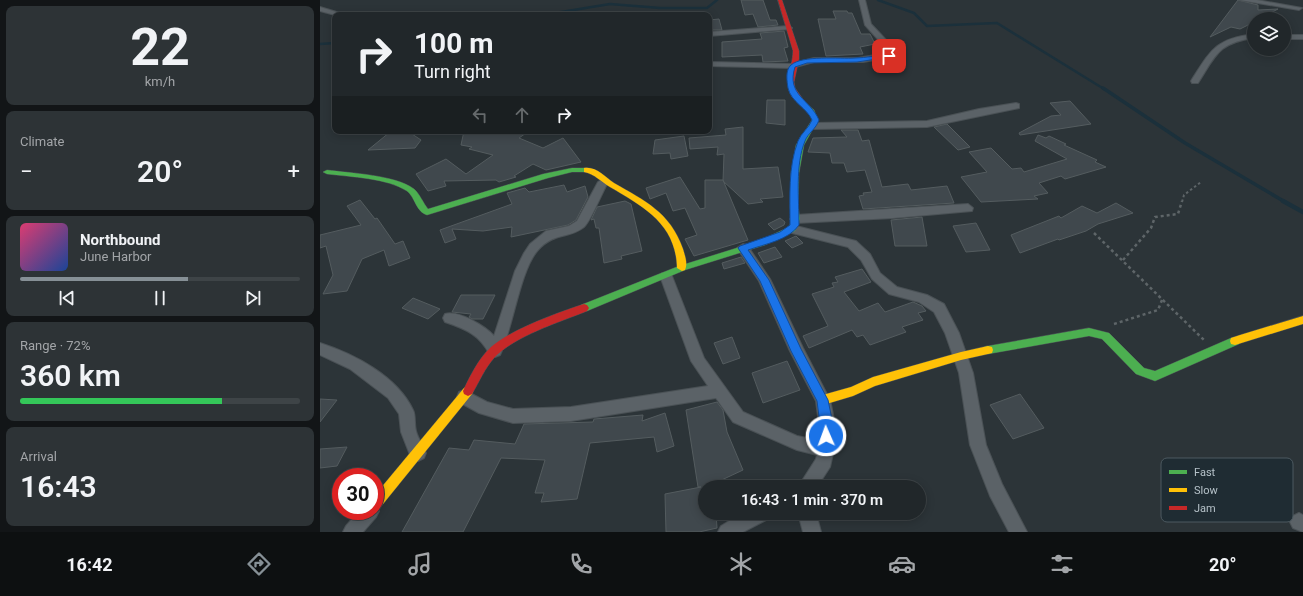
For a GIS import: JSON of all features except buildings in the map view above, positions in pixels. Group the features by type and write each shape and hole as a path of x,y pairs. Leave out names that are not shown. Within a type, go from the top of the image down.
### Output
{"street":[{"path":"780,0 796,56 790,74 794,96 815,117 814,126 802,140 794,173 794,224"},
{"path":"712,64 792,66 807,61 857,60 889,56 889,47 868,25 864,16 862,0"},
{"path":"1243,0 1302,8"},
{"path":"320,9 332,13"},
{"path":"712,34 788,28"},
{"path":"1195,81 1213,52 1220,45 1232,40 1247,37"},
{"path":"1291,37 1303,38"},
{"path":"814,126 927,124 979,112 1016,106"},
{"path":"327,172 364,177 401,186 410,190 427,212 572,170 591,170 603,182 647,205 666,221 682,257 682,268"},
{"path":"384,494 464,397 496,350 517,284 528,256 534,247 550,234 572,229 581,224 603,182"},
{"path":"496,350 517,337 557,319 666,276 682,268 776,237 794,224 886,214 968,208"},
{"path":"794,224 818,234 852,244 866,257 876,276 894,291 923,298 939,308 946,319 961,356 966,373 978,445 996,490 1018,532"},
{"path":"743,248 764,280 797,351 823,400 827,424 826,449 824,461 811,480"},
{"path":"666,276 698,361 738,417 753,426 797,443 826,449"},
{"path":"450,318 480,330 488,337 496,350"},
{"path":"823,400 853,391 874,382 961,356 1088,332 1105,336 1140,371 1154,376 1254,333 1273,330 1303,320"},
{"path":"320,349 338,355 354,365 371,376 395,396 407,412 410,438 418,453"},
{"path":"464,397 484,408 513,416 571,414 720,392"},
{"path":"352,532 362,520"},
{"path":"727,532 746,520"},
{"path":"809,520 812,532"}],"path":[{"path":"1123,260 1151,228 1155,217 1161,215 1174,216 1178,214 1184,195 1201,182"},
{"path":"1094,233 1114,254 1123,260 1162,300 1204,339 1212,352"},
{"path":"1088,332 1158,310 1162,300"}],"waterway":[{"path":"561,12 610,4 660,8 707,8 717,0"},
{"path":"878,0 914,13 927,26 997,23 1104,89"},
{"path":"320,44 332,43"},
{"path":"1103,88 1185,143 1285,202"},
{"path":"1283,201 1303,212"}],"traffic: fast":[{"path":"584,308 682,268 762,243 792,229 796,219 794,207 795,173 800,145 815,120 812,111 802,102"},
{"path":"327,172 382,180 403,186 412,192 427,212 546,176 572,170 587,170"},
{"path":"988,350 1089,332 1105,336 1140,371 1155,376 1235,341"}],"traffic: slow":[{"path":"587,170 590,170 610,184 646,205 660,217 677,244 682,268"},
{"path":"1235,341 1303,320"},
{"path":"823,400 853,391 873,382 961,356 988,350"},
{"path":"384,494 468,391"}],"traffic: jam":[{"path":"780,0 791,31 796,51 796,59 791,82 792,88 795,95 802,102"},
{"path":"468,391 487,359 503,344 537,327 584,308"}],"route":[{"path":"826,436 827,424 823,400 797,351 764,280 743,248 783,234 792,229 796,219 794,207 794,173 800,145 802,140 814,126 815,117 812,112 794,96 790,80 792,66 807,61 857,60 889,56"}]}
